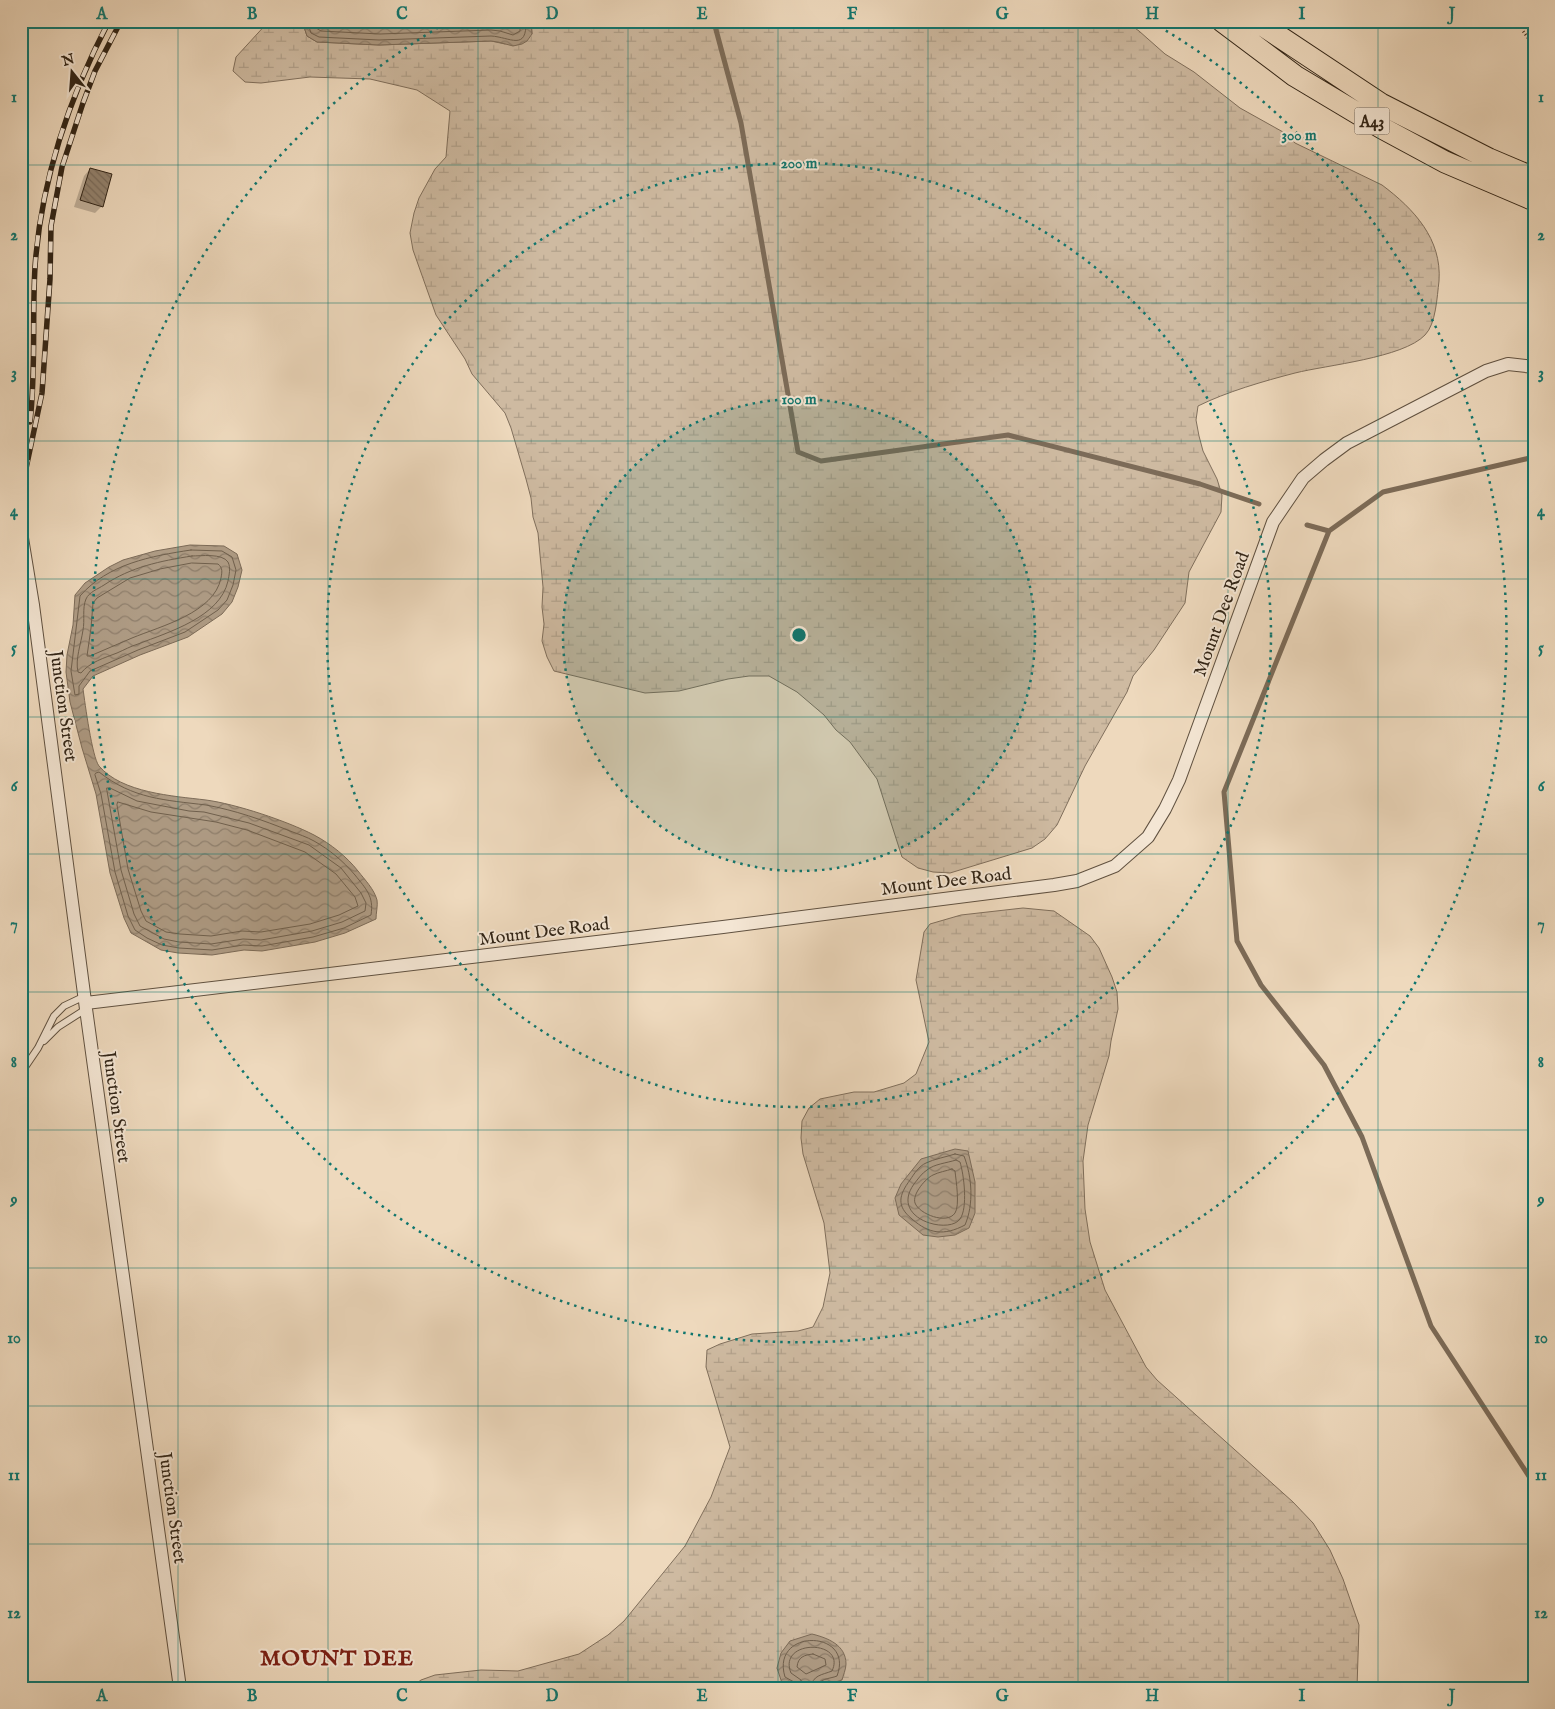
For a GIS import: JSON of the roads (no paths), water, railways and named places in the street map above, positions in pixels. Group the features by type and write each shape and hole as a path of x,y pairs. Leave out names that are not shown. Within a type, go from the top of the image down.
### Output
{"highway":[{"name":"A43","path":"1222,21 1295,76 1382,128 1445,162 1534,200"},
{"name":"A43","path":"1256,21 1382,104 1489,159 1534,178"}],"street":[{"name":"Mount Dee Road","path":"86,1003 713,929 1054,885 1077,881 1115,866 1148,837 1165,809 1179,780 1273,522 1303,478 1347,443 1486,371 1508,364 1533,365"},
{"name":"Junction Street","path":"21,532 34,615 180,1688"}],"lane":[{"path":"21,1073 38,1048 58,1011 71,1002 86,1003"},
{"path":"38,1048 58,1027 86,1003"}],"water":[{"path":"302,21 531,21 532,34 527,41 513,46 491,41 379,45 317,42 307,36"},
{"path":"190,545 224,546 237,554 242,570 232,602 222,614 188,637 140,655 93,676 83,689 96,761 109,775 134,788 164,795 218,802 246,809 290,824 327,842 354,866 372,888 377,900 376,919 345,933 315,942 262,951 244,950 212,955 178,953 161,950 131,933 124,918 110,873 96,794 70,702 66,672 75,595 85,583 123,560 155,551"},
{"path":"955,1149 968,1151 975,1182 975,1213 969,1228 955,1235 938,1237 923,1235 899,1215 895,1198 901,1184 921,1159"},
{"path":"812,1634 830,1640 843,1652 846,1664 842,1680 812,1686 782,1683 777,1668 781,1653 790,1641"}],"waterway":[{"path":"715,26 741,123 798,452 821,461 1008,435 1200,484 1259,504"},
{"path":"1534,457 1383,492 1329,531 1224,792 1237,941 1261,985 1324,1065 1362,1137 1431,1326 1534,1484"},
{"path":"1307,525 1329,531"}],"railway":[{"path":"30,422 33,383 35,267 43,203 59,140 81,80 109,21"},
{"path":"21,492 42,393 50,279 51,226 62,167 95,71 121,21"}],"district":[{"name":"MOUNT DEE","path":"337,1657"}]}
